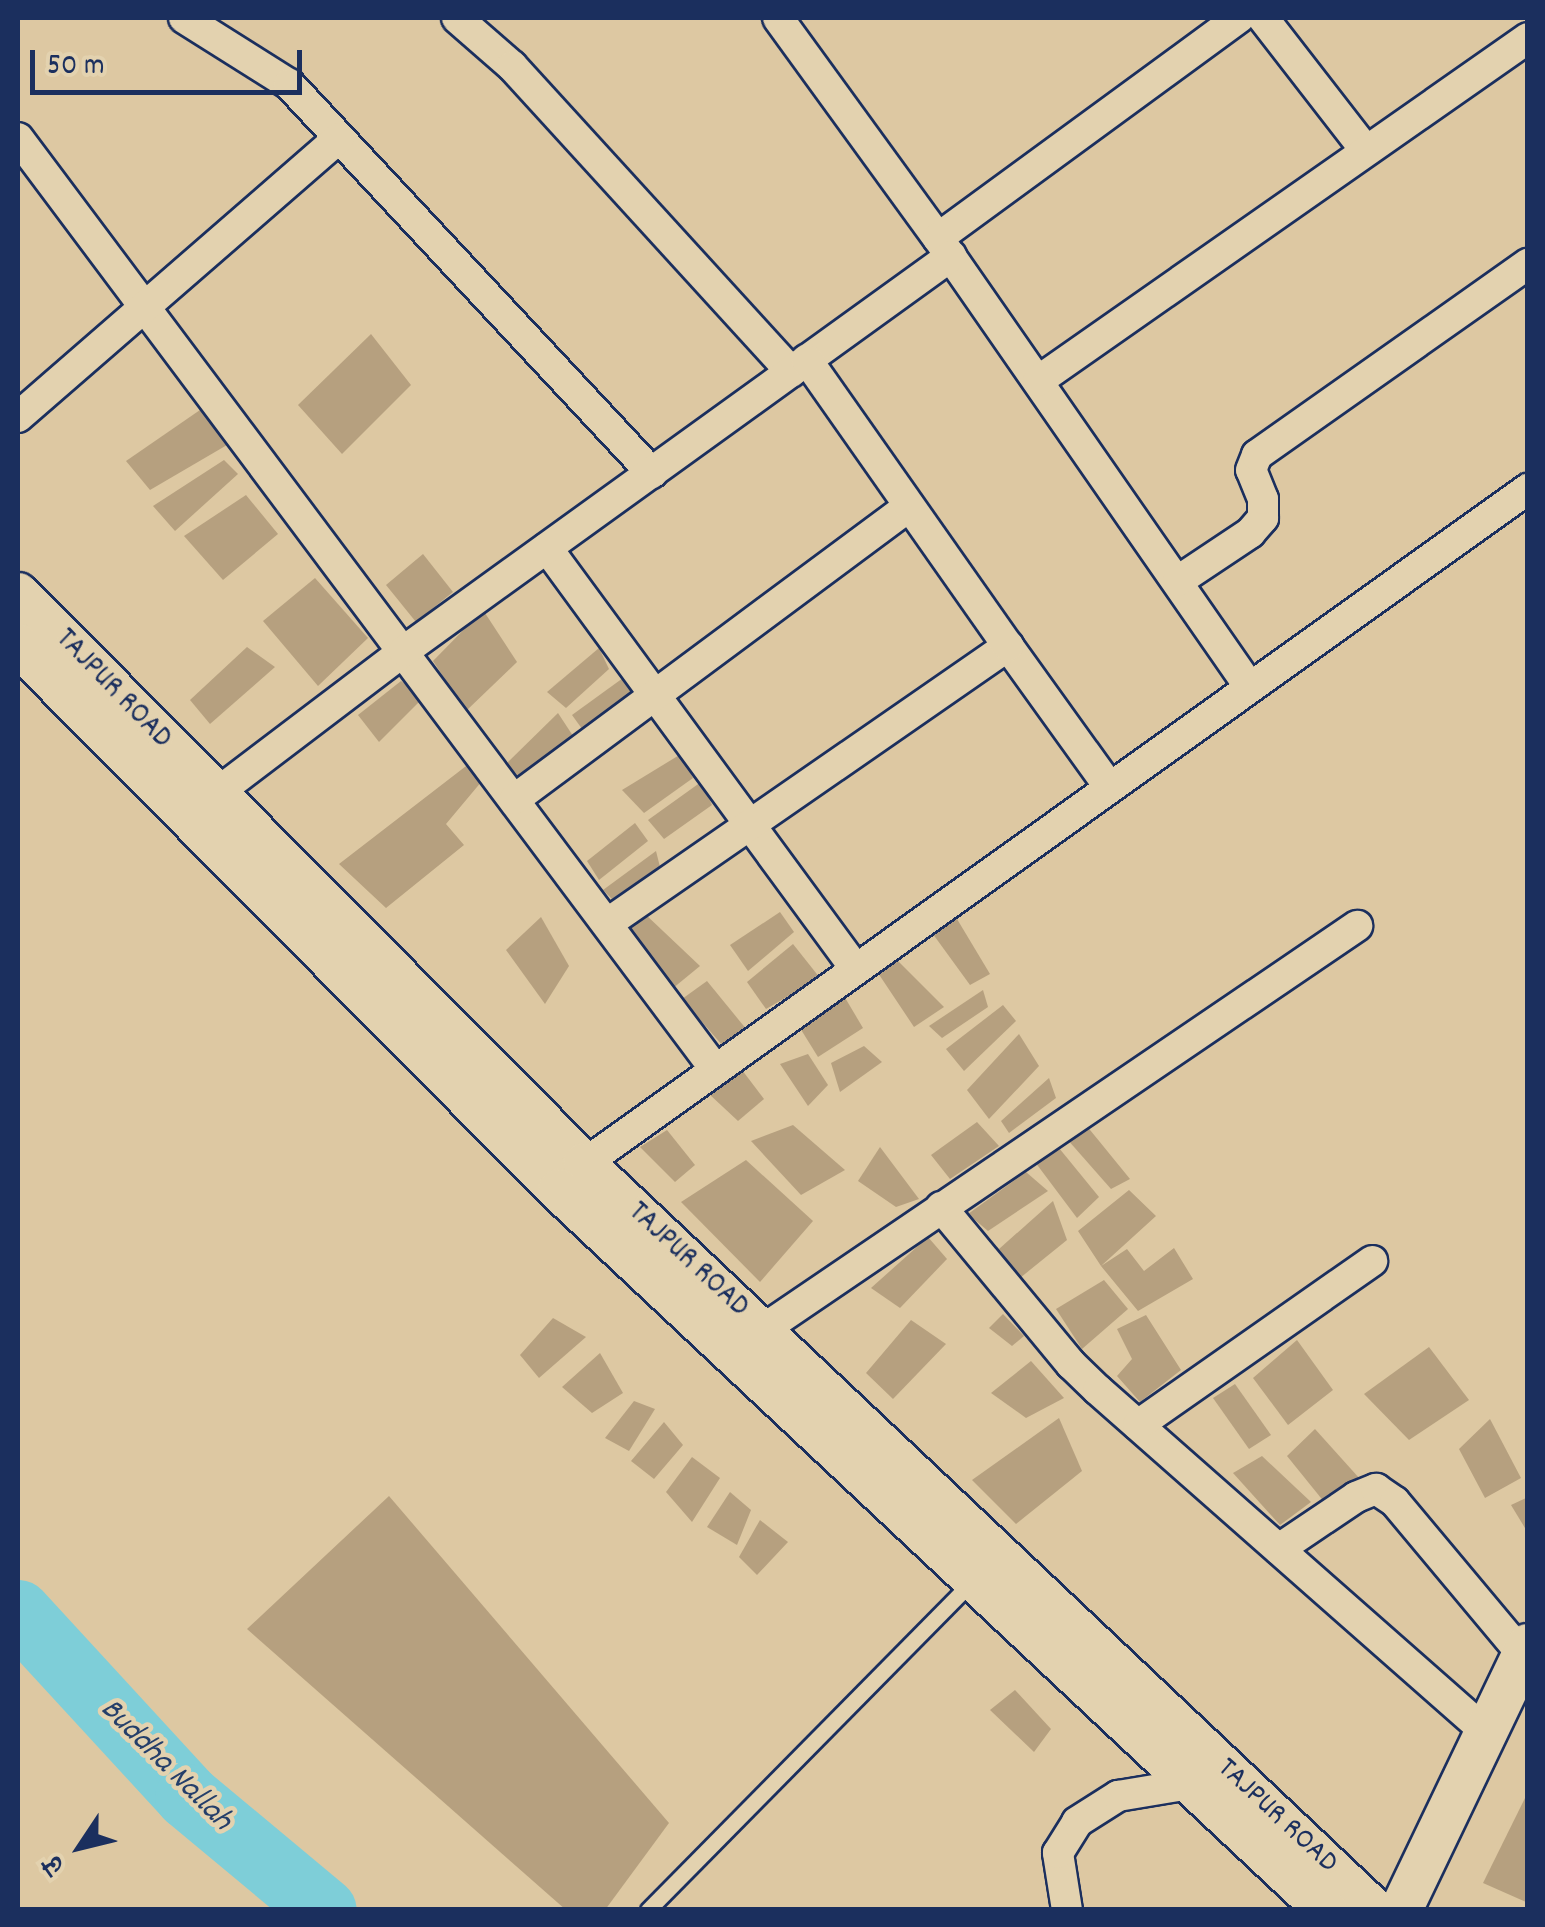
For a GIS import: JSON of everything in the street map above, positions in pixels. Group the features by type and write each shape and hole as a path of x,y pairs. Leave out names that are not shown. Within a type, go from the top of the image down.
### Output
{"main road":[{"name":"TAJPUR ROAD","path":"18,594 213,796 521,1127 584,1164 1374,1910"},
{"name":"TAJPUR ROAD","path":"18,644 521,1127 972,1582 1326,1910"},
{"path":"1401,1910 1525,1650"}],"street":[{"path":"184,18 289,84 652,472"},
{"path":"778,18 945,247 1249,686"},
{"path":"213,796 404,651 799,366 1238,18"},
{"path":"1263,18 1366,151"},
{"path":"476,23 799,366 909,506 1108,785"},
{"path":"1038,380 1528,38"},
{"path":"18,138 715,1070"},
{"path":"18,417 339,138"},
{"path":"1178,582 1250,533 1263,518 1263,500 1251,470 1257,455 1525,271"},
{"path":"584,1164 1108,785 1528,489"},
{"path":"515,800 909,506"},
{"path":"547,548 854,968"},
{"path":"608,923 1008,646"},
{"path":"761,1331 1357,926"},
{"path":"941,1207 1071,1364 1486,1732"},
{"path":"1138,1426 1372,1262"},
{"path":"1279,1549 1356,1497 1376,1489 1395,1502 1525,1650"},
{"path":"1067,1910 1058,1853 1077,1822 1118,1796 1190,1784"}],"lane":[{"path":"648,1910 972,1582"}],"building":[{"path":"371,334 411,385 342,454 298,405"},
{"path":"200,410 227,445 150,490 126,461"},
{"path":"224,460 238,474 175,531 153,506"},
{"path":"246,495 278,534 223,580 184,536"},
{"path":"423,554 453,592 416,622 386,585"},
{"path":"315,578 368,638 318,686 263,621"},
{"path":"483,610 517,662 466,711 433,661"},
{"path":"247,647 275,667 210,724 190,700"},
{"path":"599,648 609,669 566,708 547,692"},
{"path":"623,678 635,699 585,733 572,715"},
{"path":"401,681 423,698 379,742 358,715"},
{"path":"558,713 577,742 522,779 506,764"},
{"path":"681,754 693,778 644,813 622,790"},
{"path":"470,763 482,781 446,824 464,845 386,908 339,864"},
{"path":"701,782 712,805 664,839 648,820"},
{"path":"635,823 648,841 599,880 587,861"},
{"path":"656,851 660,867 612,899 603,890"},
{"path":"780,912 794,932 748,971 730,945"},
{"path":"644,913 700,966 672,989 627,928"},
{"path":"954,914 990,974 970,985 930,930"},
{"path":"541,917 569,966 545,1004 506,950"},
{"path":"793,944 820,978 766,1009 747,982"},
{"path":"895,958 944,1007 914,1027 876,970"},
{"path":"707,981 747,1030 723,1046 682,999"},
{"path":"983,990 988,1007 942,1038 929,1026"},
{"path":"844,996 863,1028 818,1057 800,1028"},
{"path":"1003,1005 1016,1021 964,1071 946,1049"},
{"path":"1019,1034 1039,1066 989,1119 967,1090"},
{"path":"864,1046 882,1062 840,1092 831,1063"},
{"path":"808,1054 828,1085 808,1106 780,1064"},
{"path":"739,1066 764,1099 738,1121 708,1093"},
{"path":"1049,1078 1056,1098 1009,1133 1001,1121"},
{"path":"977,1122 999,1146 950,1179 931,1155"},
{"path":"793,1125 845,1170 801,1195 751,1141"},
{"path":"1086,1125 1130,1179 1111,1189 1067,1139"},
{"path":"667,1130 695,1165 675,1182 640,1147"},
{"path":"880,1147 919,1199 896,1207 858,1181"},
{"path":"1059,1148 1099,1197 1077,1218 1035,1162"},
{"path":"746,1160 813,1221 760,1282 681,1202"},
{"path":"1026,1172 1048,1191 988,1231 968,1214"},
{"path":"1129,1190 1156,1216 1101,1266 1078,1231"},
{"path":"1053,1201 1067,1240 1020,1278 999,1249"},
{"path":"928,1237 947,1259 900,1308 871,1288"},
{"path":"1174,1248 1193,1279 1138,1311 1101,1266 1127,1249 1144,1271"},
{"path":"1104,1280 1128,1309 1082,1349 1056,1309"},
{"path":"1003,1314 1024,1336 1012,1346 989,1328"},
{"path":"1146,1315 1181,1370 1140,1402 1117,1376 1132,1359 1117,1329"},
{"path":"553,1318 586,1337 539,1378 520,1355"},
{"path":"911,1320 946,1344 893,1399 866,1373"},
{"path":"1297,1340 1333,1390 1288,1425 1253,1378"},
{"path":"1429,1347 1469,1400 1409,1440 1364,1394"},
{"path":"600,1353 623,1393 592,1413 562,1387"},
{"path":"1031,1361 1064,1398 1026,1418 991,1393"},
{"path":"1235,1384 1271,1435 1249,1449 1213,1398"},
{"path":"634,1401 655,1409 629,1451 605,1438"},
{"path":"1059,1418 1082,1471 1016,1524 972,1480"},
{"path":"1490,1419 1521,1478 1485,1498 1459,1449"},
{"path":"664,1422 683,1445 654,1479 631,1461"},
{"path":"1315,1429 1360,1479 1325,1503 1287,1456"},
{"path":"1262,1456 1311,1502 1280,1525 1233,1473"},
{"path":"692,1457 720,1478 692,1522 666,1492"},
{"path":"730,1492 751,1510 737,1545 707,1527"},
{"path":"389,1496 669,1823 605,1910 566,1910 247,1629"},
{"path":"1528,1497 1528,1533 1511,1505"},
{"path":"760,1520 788,1542 757,1575 739,1557"},
{"path":"1015,1690 1051,1729 1034,1752 990,1710"},
{"path":"1528,1792 1528,1903 1483,1883"}],"waterway":[{"name":"Buddha Nallah","path":"18,1612 187,1796 324,1910"}]}
